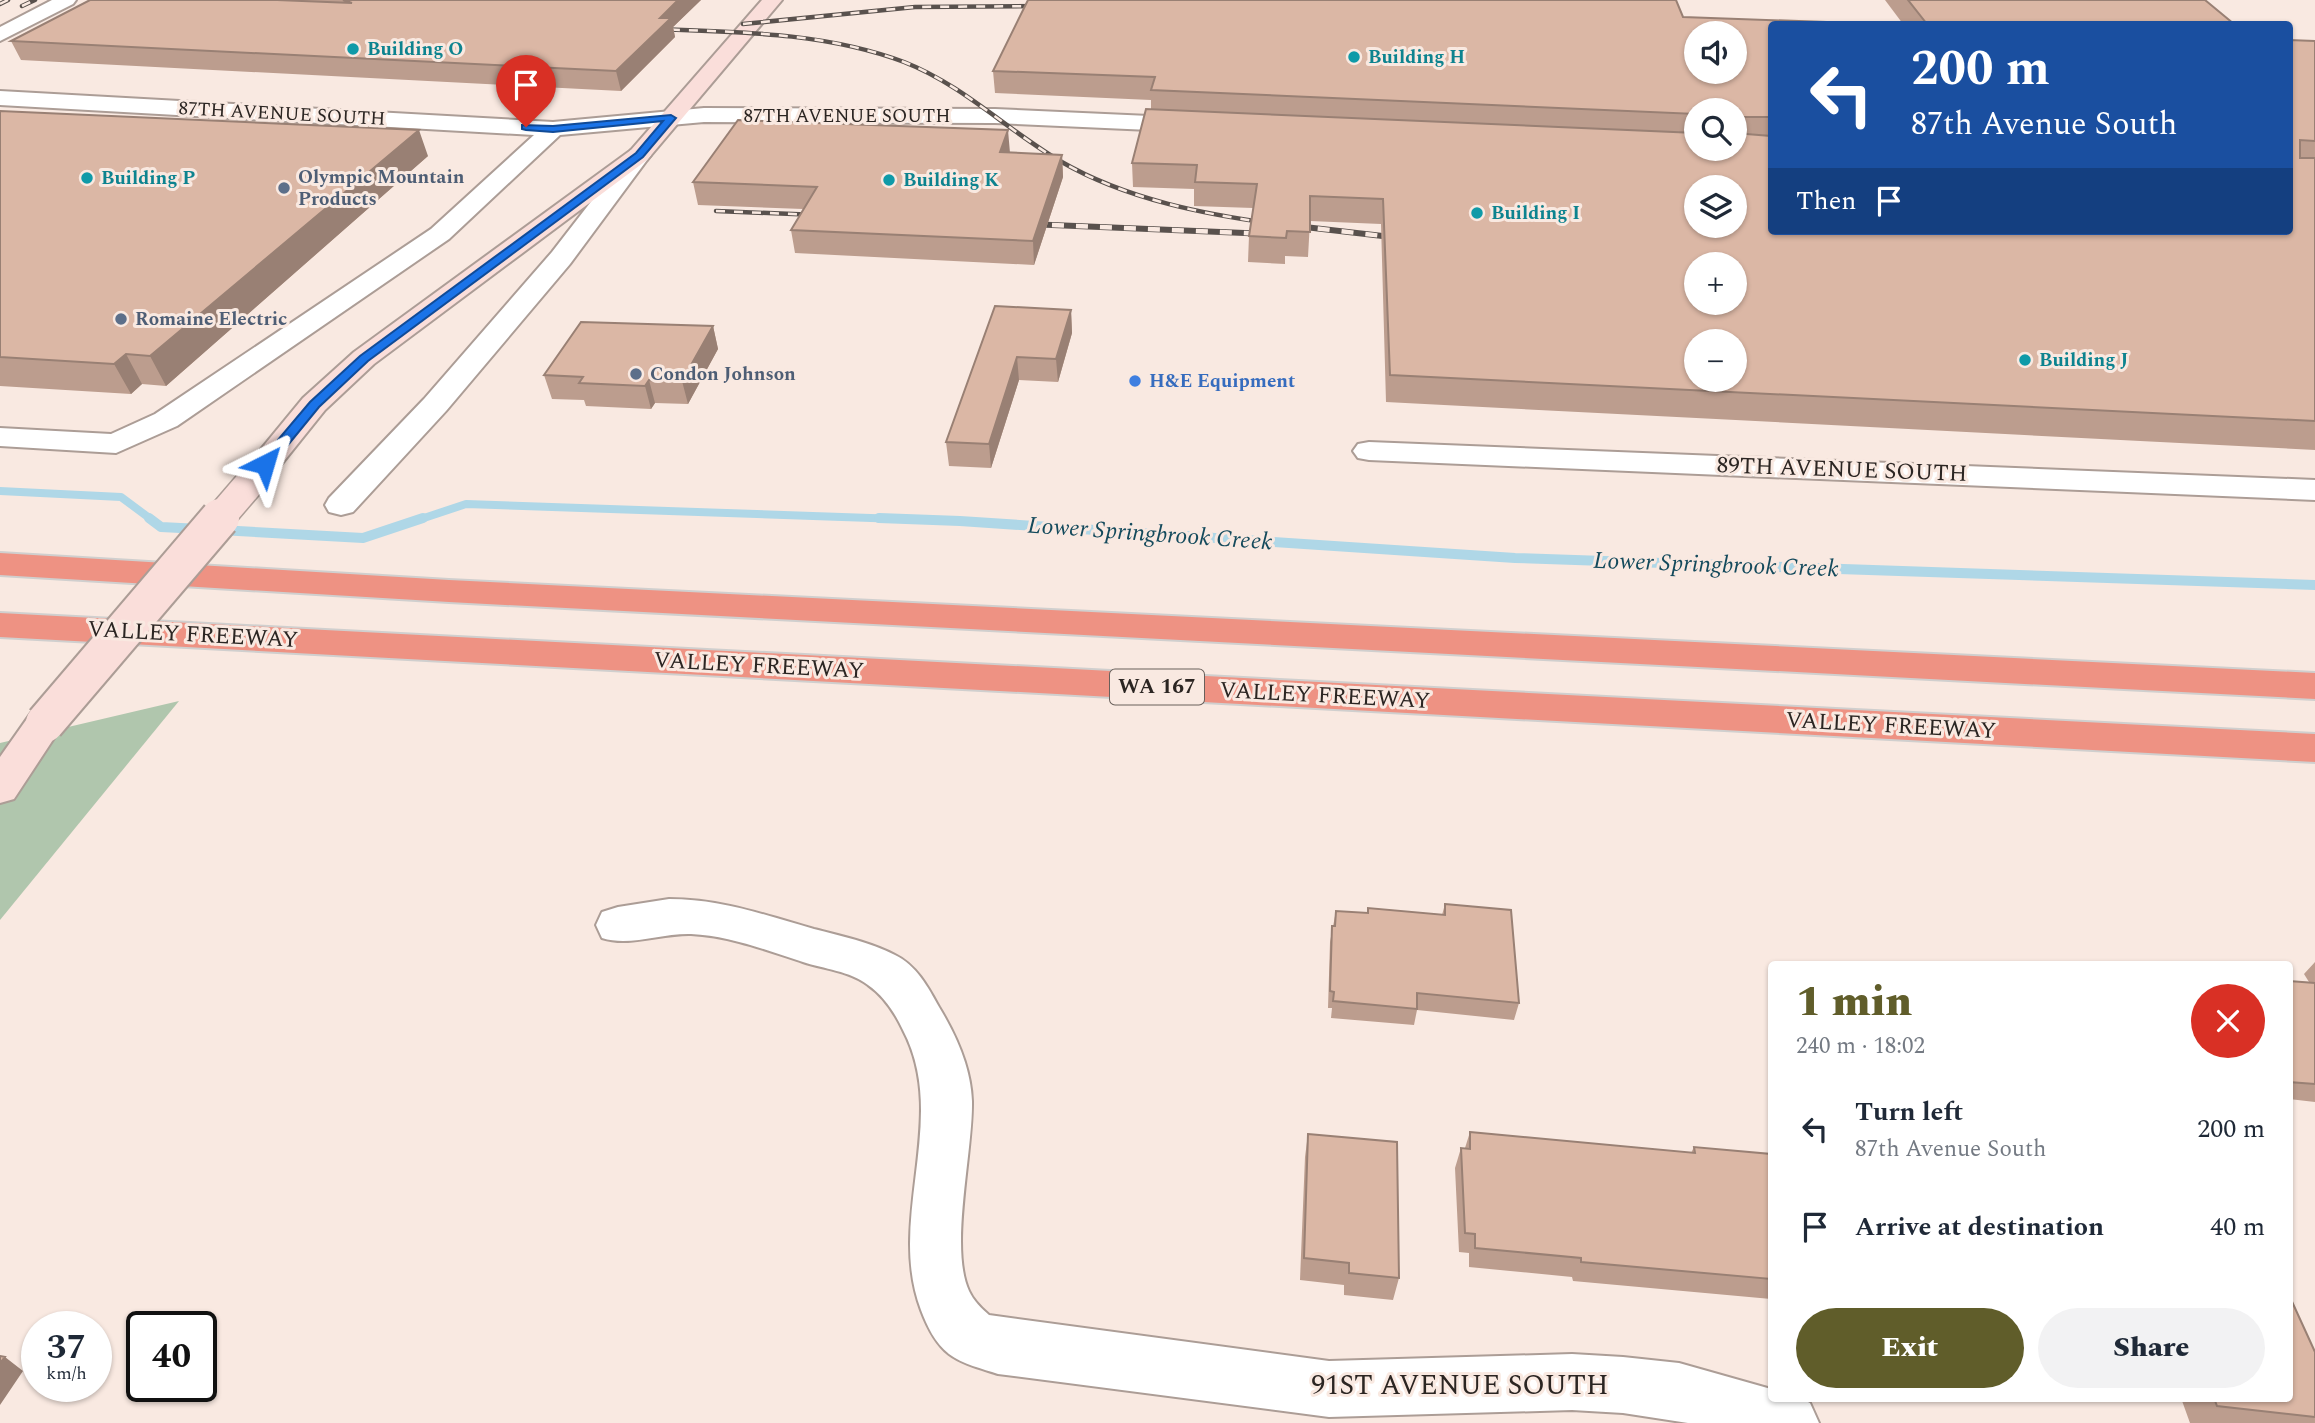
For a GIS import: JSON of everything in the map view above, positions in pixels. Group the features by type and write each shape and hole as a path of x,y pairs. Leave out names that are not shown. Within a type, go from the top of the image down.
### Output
{"highway":[{"path":"0,557 58,566"},
{"path":"0,564 449,591 2315,686"},
{"name":"VALLEY FREEWAY","path":"0,625 2315,748"}],"street":[{"path":"0,35 66,0"},
{"path":"341,505 435,405 561,258 639,155 772,0"},
{"name":"87TH AVENUE SOUTH","path":"0,98 553,129 704,115 995,116 1213,126"},
{"path":"0,437 116,444 166,420 440,234 553,129"},
{"path":"0,788 45,723 314,404 364,358 639,155"},
{"name":"89TH AVENUE SOUTH","path":"1369,451 2315,490"},
{"name":"91ST AVENUE SOUTH","path":"618,925 650,917 696,915 739,922 881,969 912,1000 938,1048 947,1099 945,1142 935,1209 941,1297 954,1319 970,1336 998,1346 1329,1389 1572,1382 1623,1385 1679,1392 1790,1423"}],"green space":[{"path":"179,701 0,920 0,743"}],"building":[{"path":"90,0 277,0 352,3 343,0 678,0 660,18 671,18 616,71 11,41"},
{"name":"Building H","path":"1028,0 1676,0 1683,17 1797,21 1768,21 1768,117 1747,117 1747,98 1684,98 1684,113 1151,90 1155,77 993,71"},
{"path":"1908,0 2205,0 2230,21 1925,21"},
{"path":"2293,40 2315,41 2315,141 2300,140 2300,158 2315,158 2315,421 1732,392 1747,392 1747,329 1684,329 1684,390 1390,375 1383,199 1310,196 1310,232 1287,231 1286,238 1249,236 1257,184 1195,182 1197,165 1132,163 1146,109 1684,132 1684,161 1747,161 1747,134 1768,136 1768,235 2293,235"},
{"path":"0,111 419,130 150,356 126,354 114,364 0,357"},
{"path":"738,120 1008,130 1000,152 1062,155 1033,241 791,230 817,187 693,182"},
{"path":"995,306 1071,310 1056,359 1017,357 989,444 946,442"},
{"path":"581,322 713,326 682,381 649,380 645,386 579,383 583,377 544,375"},
{"path":"1445,904 1511,910 1519,1003 1417,993 1417,1009 1333,1001 1334,992 1330,991 1332,926 1335,926 1336,911 1368,913 1368,908 1445,915"},
{"path":"2293,981 2315,983 2315,1084 2293,1082"},
{"path":"1470,1132 1695,1153 1694,1147 1768,1154 1768,1279 1581,1262 1581,1258 1475,1248 1475,1234 1465,1233 1461,1148 1470,1149"},
{"path":"1308,1134 1397,1142 1399,1278 1349,1273 1349,1263 1304,1258"},
{"path":"2293,1304 2315,1352 2315,1417 2217,1406 2216,1402 2293,1402"}],"waterway":[{"name":"Lower Springbrook Creek","path":"0,491 121,497 152,520"},
{"name":"Lower Springbrook Creek","path":"418,520 466,504 929,520"},
{"name":"Lower Springbrook Creek","path":"149,518 161,527 200,529"},
{"name":"Lower Springbrook Creek","path":"220,530 363,538 423,518"},
{"name":"Lower Springbrook Creek","path":"879,518 1515,558 2315,585"}],"railway":[{"path":"0,4 8,0"},
{"path":"22,6 35,0"},
{"path":"743,24 915,7 1043,6"},
{"path":"653,29 780,35 874,52 904,62 946,83 1040,149 1086,175 1168,204 1271,223"},
{"path":"716,211 818,215"},
{"path":"1271,223 1400,238"},
{"path":"1271,223 1283,225"},
{"path":"1044,225 1028,224 1269,234"}],"place":[{"name":"Building O","path":"353,49"},
{"name":"Building H","path":"1354,57"},
{"name":"Building P","path":"87,178"},
{"name":"Building K","path":"889,180"},
{"name":"Olympic Mountain Products","path":"284,188"},
{"name":"Building I","path":"1477,213"},
{"name":"Romaine Electric","path":"121,319"},
{"name":"Building J","path":"2025,360"},
{"name":"Condon Johnson","path":"636,374"},
{"name":"H&E Equipment","path":"1135,381"}],"route":[{"path":"265,464 314,404 364,358 639,155 671,118 553,129 526,127"}]}
